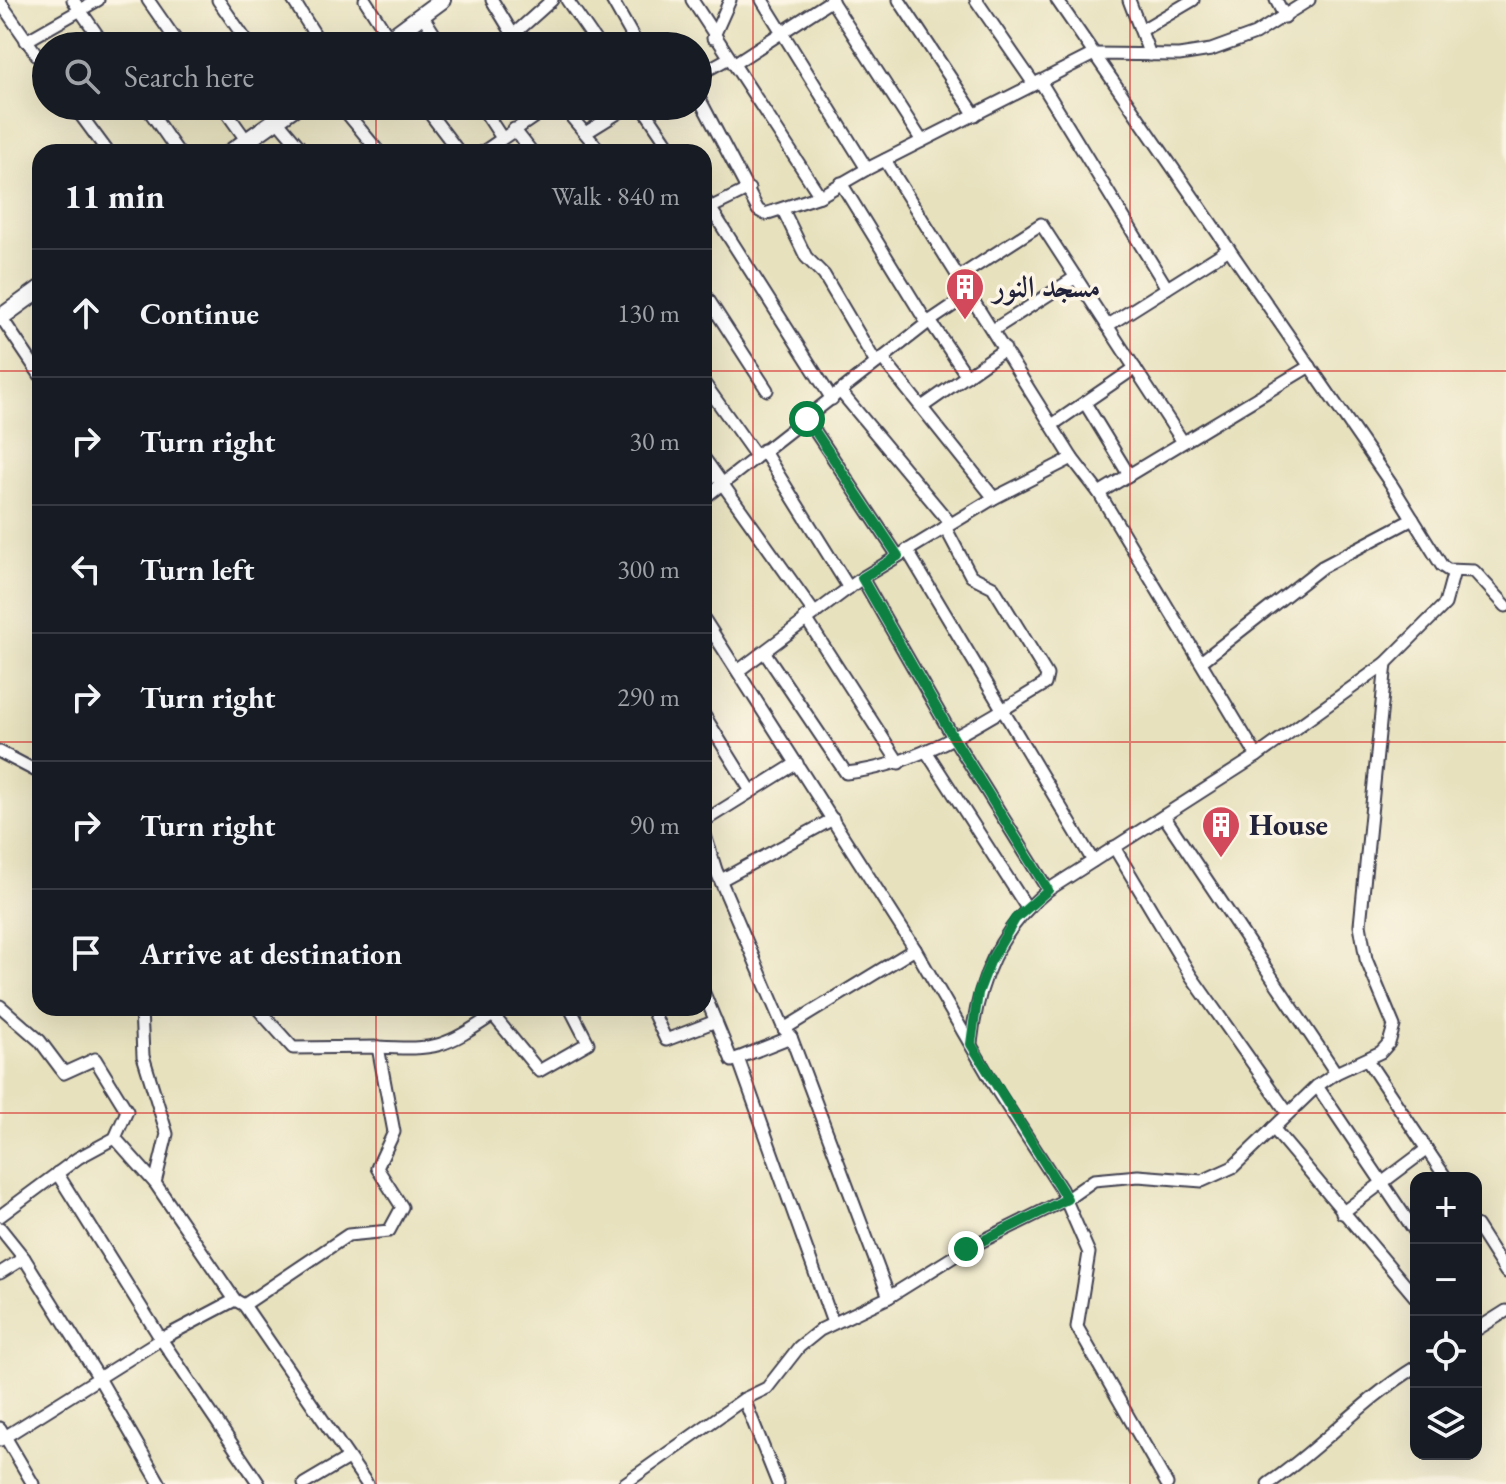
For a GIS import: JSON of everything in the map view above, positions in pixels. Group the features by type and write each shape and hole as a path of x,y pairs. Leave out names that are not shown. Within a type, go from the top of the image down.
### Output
{"highway":[{"path":"399,32 442,0"},
{"path":"243,144 277,120"},
{"path":"3,322 32,296"}],"street":[{"path":"39,32 77,5 98,0"},
{"path":"148,0 170,32"},
{"path":"218,0 240,32"},
{"path":"293,0 313,32"},
{"path":"365,0 380,32"},
{"path":"492,0 511,32"},
{"path":"516,32 552,0"},
{"path":"567,0 589,32"},
{"path":"612,0 630,32"},
{"path":"692,0 710,32"},
{"path":"730,0 713,38 732,60 820,196"},
{"path":"762,0 867,169"},
{"path":"712,69 781,34 831,0 922,141"},
{"path":"899,0 975,115"},
{"path":"976,0 1037,82 1167,288"},
{"path":"1057,0 1310,366 1442,566 1454,571 1471,570 1481,576 1506,606"},
{"path":"1129,0 1150,55"},
{"path":"1142,30 1193,0"},
{"path":"1276,0 1285,17"},
{"path":"711,120 761,213 783,210 820,196 1094,54 1150,55 1211,50 1255,34 1309,0"},
{"path":"0,2 32,49"},
{"path":"77,5 95,32"},
{"path":"422,15 433,32"},
{"path":"26,41 32,37"},
{"path":"84,120 102,144"},
{"path":"156,120 172,144"},
{"path":"232,120 247,141"},
{"path":"277,120 297,144"},
{"path":"353,120 372,144"},
{"path":"435,120 453,144"},
{"path":"490,120 502,138"},
{"path":"494,144 528,120"},
{"path":"575,120 595,144"},
{"path":"587,132 606,120"},
{"path":"651,120 668,144"},
{"path":"514,129 526,144"},
{"path":"885,160 1072,458 1099,493 1257,756"},
{"path":"841,183 967,376"},
{"path":"712,201 749,189"},
{"path":"783,210 806,257 824,275 879,361 922,407 994,498"},
{"path":"712,212 836,395 947,525 971,576 993,587 1047,675 1045,684 926,751 899,763 846,773 765,653"},
{"path":"959,277 1041,224 1183,442"},
{"path":"1107,326 1229,249"},
{"path":"993,330 1076,277"},
{"path":"712,491 929,322 970,294"},
{"path":"712,305 767,390"},
{"path":"0,345 3,322"},
{"path":"3,322 32,364"},
{"path":"922,407 1005,349"},
{"path":"1099,493 1310,366"},
{"path":"1052,425 1135,368"},
{"path":"712,393 759,453 849,588"},
{"path":"1085,403 1129,475"},
{"path":"807,419 902,553 1093,861"},
{"path":"738,671 765,653 809,614 862,578 994,498 1072,458"},
{"path":"712,468 809,614 899,763"},
{"path":"1202,661 1322,567 1413,519"},
{"path":"971,1044 983,977 1006,934 1027,908 1048,890 1257,756 1386,663 1445,604 1454,571"},
{"path":"862,578 953,737 1048,890"},
{"path":"712,631 915,949 1067,1199 1089,1253 1077,1327 1167,1484"},
{"path":"624,1484 744,1399 767,1388 799,1347 833,1323 889,1297 966,1249 1104,1177 1212,1179 1233,1167 1317,1086 1336,1073 1367,1060 1389,1043 1394,1026 1366,959 1360,925 1386,663"},
{"path":"712,727 751,791"},
{"path":"926,751 1027,908"},
{"path":"0,752 32,769"},
{"path":"712,816 797,763"},
{"path":"1164,816 1336,1073"},
{"path":"712,875 719,875 833,819"},
{"path":"1114,847 1191,976 1287,1112"},
{"path":"712,855 788,1033 889,1297"},
{"path":"712,1012 732,1061 788,1033 915,949"},
{"path":"0,1006 40,1041 64,1073 95,1059 127,1111 115,1138 57,1173 0,1216"},
{"path":"141,1016 143,1056 167,1134 155,1183"},
{"path":"264,1016 293,1048 429,1050 461,1036 486,1016"},
{"path":"496,1016 539,1071 588,1043 574,1016"},
{"path":"655,1016 666,1040 716,1021"},
{"path":"33,1484 2,1435 161,1339 240,1303 348,1235 389,1231 402,1207 377,1168 394,1132 378,1047"},
{"path":"738,1058 833,1323"},
{"path":"1367,1060 1442,1172"},
{"path":"1317,1086 1410,1224"},
{"path":"1273,1128 1410,1291"},
{"path":"115,1138 155,1183 367,1484"},
{"path":"1342,1213 1427,1149"},
{"path":"57,1173 161,1339 259,1484"},
{"path":"0,1228 24,1258 160,1484"},
{"path":"1482,1234 1506,1272"},
{"path":"0,1273 24,1258"},
{"path":"1482,1323 1506,1311"},
{"path":"1268,1484 1314,1449 1378,1391 1410,1371"},
{"path":"744,1399 778,1484"},
{"path":"304,1484 348,1458"}],"place":[{"name":"مسجد النور","path":"965,321"},
{"name":"House","path":"1221,859"}],"route":[{"path":"807,419 898,556 862,578 953,737 1048,890 1015,919 997,947 978,993 971,1044 1067,1199 966,1249"}]}
